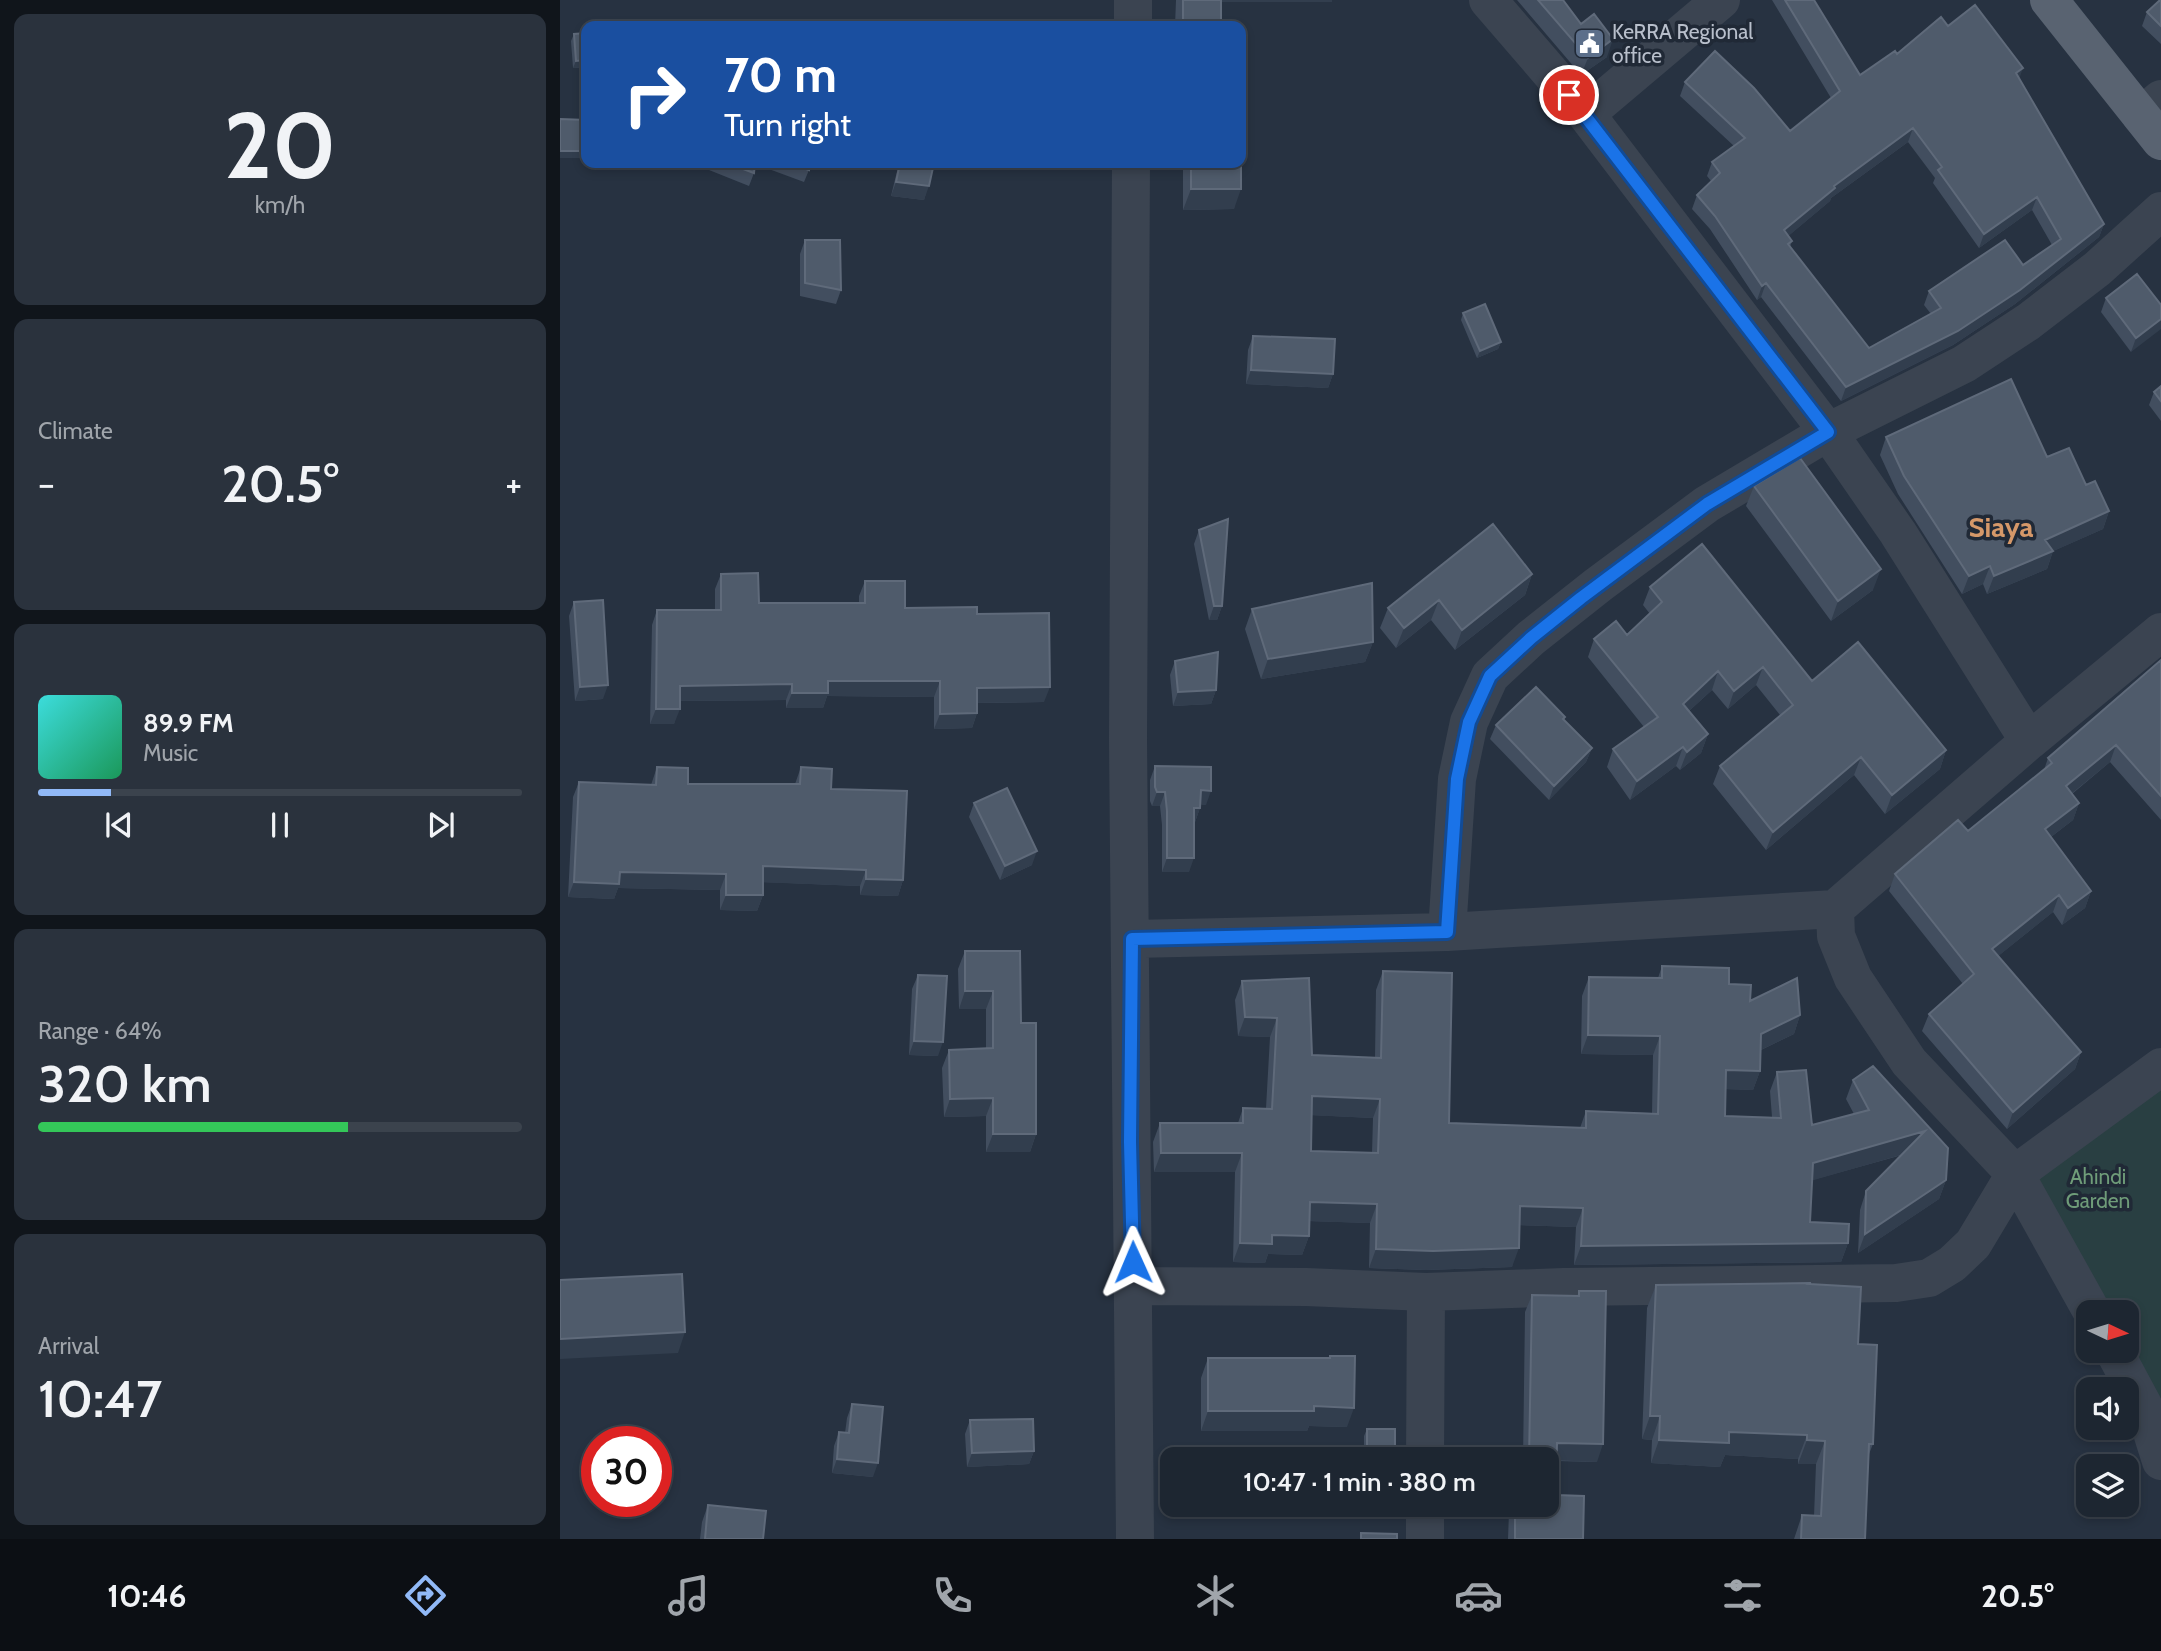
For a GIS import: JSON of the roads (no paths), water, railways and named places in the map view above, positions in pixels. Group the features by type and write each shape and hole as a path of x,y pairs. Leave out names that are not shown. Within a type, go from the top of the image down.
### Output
{"main road":[{"path":"2049,0 2154,119"}],"street":[{"path":"1133,0 1133,21"},
{"path":"1488,0 1586,114 1828,432 1898,533 2029,741"},
{"path":"1586,114 1721,0"},
{"path":"1131,168 1128,738 1132,939 1130,1142 1135,1539"},
{"path":"1447,932 1457,779 1469,722 1490,676 1531,638 1588,592 1707,504 1828,432 1964,364 2028,322 2098,269 2161,211"},
{"path":"1132,939 1447,932 1835,909 2029,741 2161,632"},
{"path":"1835,909 1836,936 1853,978 1909,1062 2015,1174 2085,1300"},
{"path":"1133,1286 1306,1287 1426,1292 1564,1287 1896,1283 1929,1278 1952,1264 1973,1244 2015,1174 2161,1067"},
{"path":"1425,1447 1426,1292"},
{"path":"2123,1363 2152,1402 2161,1461"},
{"path":"1425,1517 1425,1539"}],"place":[{"name":"KeRRA Regional office","path":"1589,43"}],"district":[{"name":"Siaya","path":"2001,527"}],"park label":[{"name":"Ahindi Garden","path":"2098,1188"}]}
